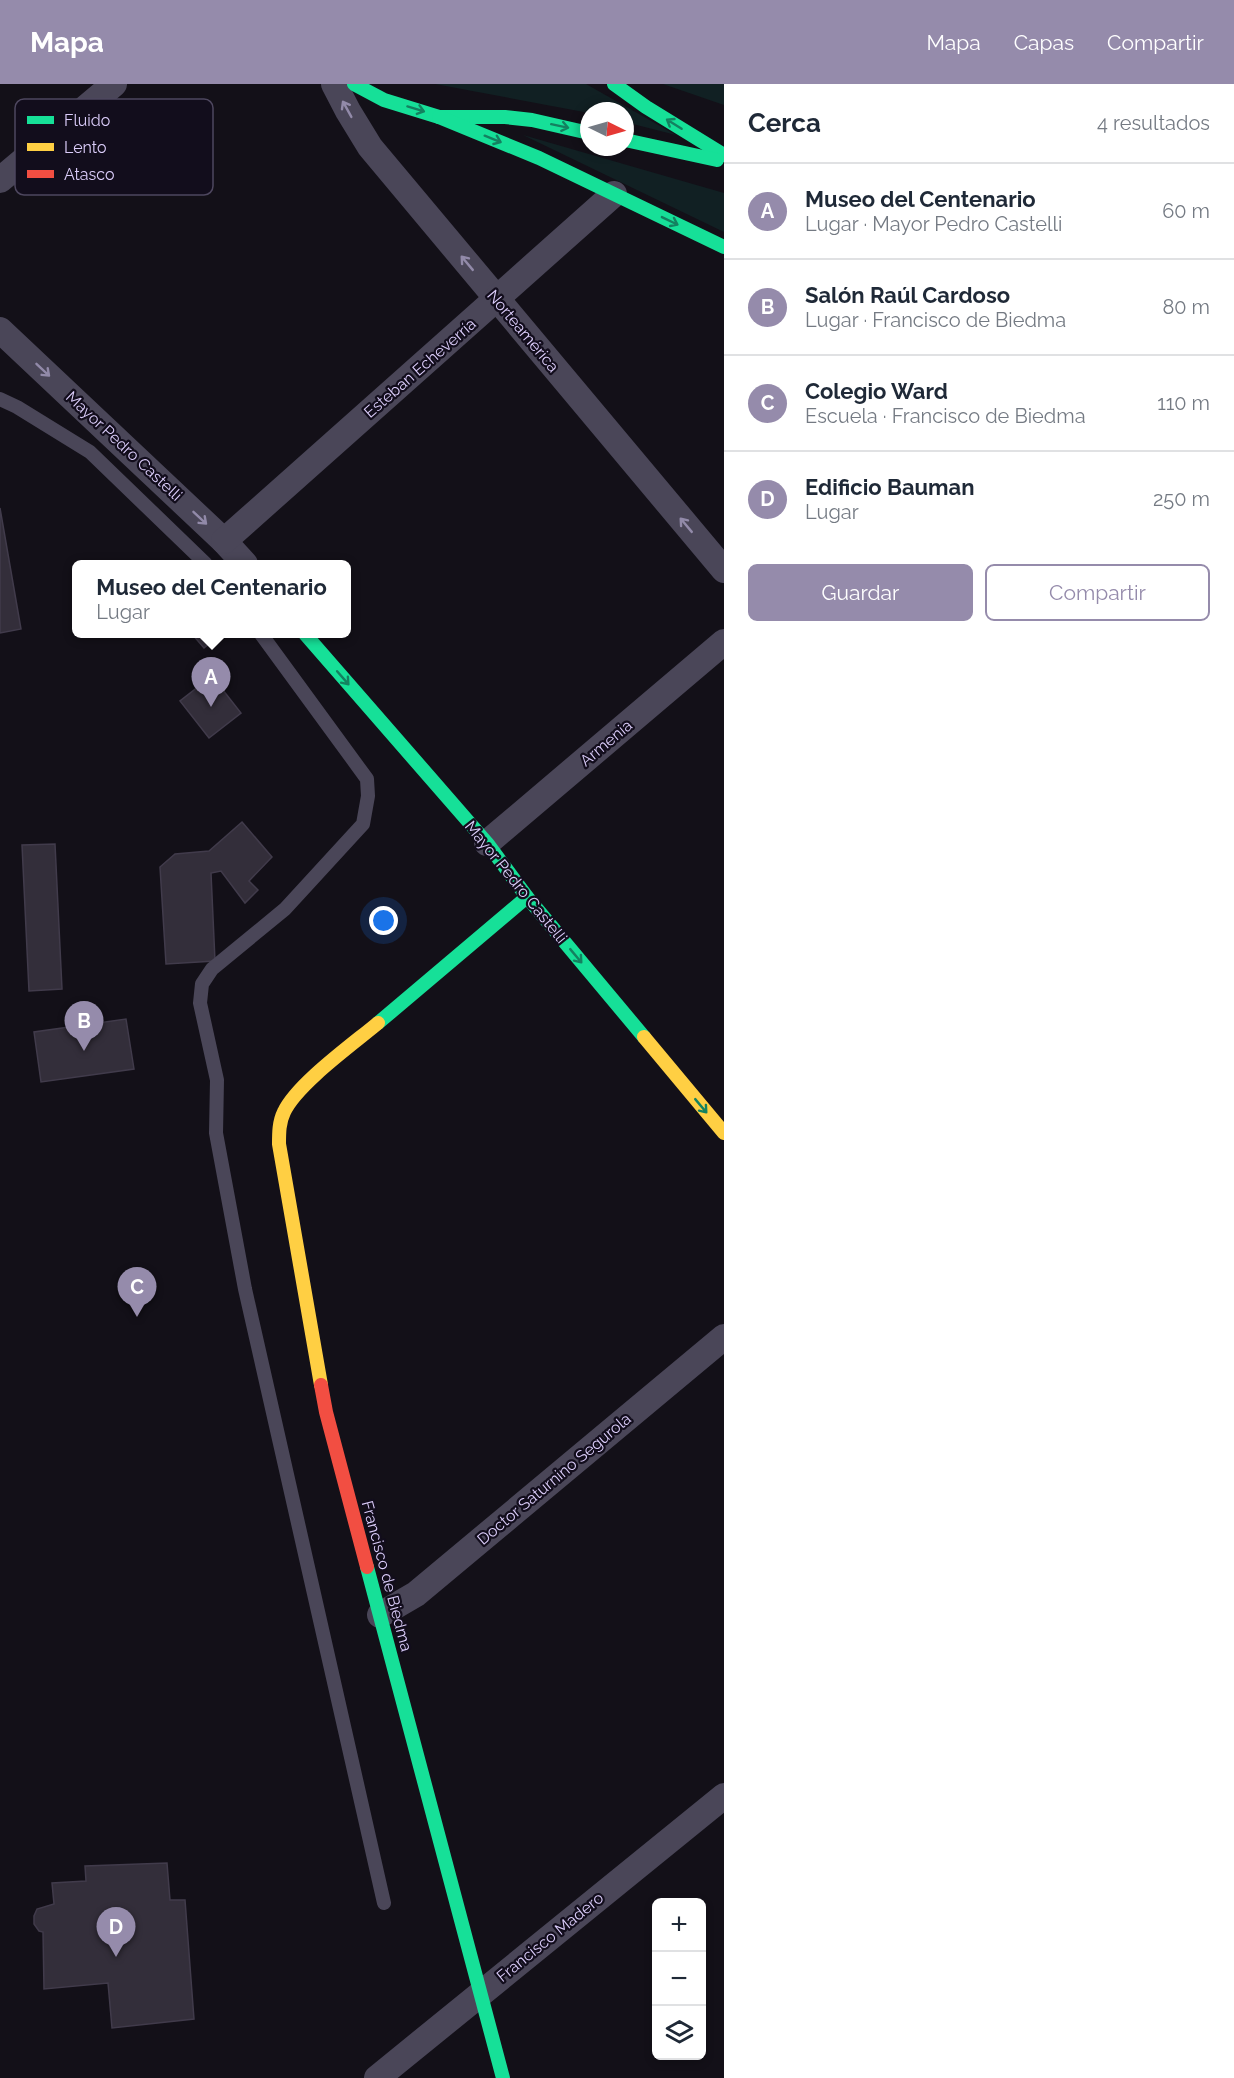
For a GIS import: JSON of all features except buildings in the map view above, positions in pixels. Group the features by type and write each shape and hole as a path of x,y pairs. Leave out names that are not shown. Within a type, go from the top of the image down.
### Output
{"street":[{"path":"96,99 114,84"},
{"name":"Norteamérica","path":"334,84 370,147 724,570"},
{"path":"354,84 384,99 439,117 539,158 724,247"},
{"path":"614,84 646,107 724,155"},
{"path":"439,117 505,117 532,120 580,131"},
{"path":"634,142 724,162"},
{"path":"0,180 15,167"},
{"name":"Esteban Echeverría","path":"224,541 614,194"},
{"name":"Mayor Pedro Castelli","path":"0,330 241,560"},
{"name":"Mayor Pedro Castelli","path":"309,638 487,843 527,897 724,1133"},
{"name":"Armenia","path":"487,843 724,642"},
{"name":"Francisco de Biedma","path":"503,2078 326,1412 279,1144 278,1124 287,1106 306,1085 527,897"},
{"name":"Doctor Saturnino Segurola","path":"380,1615 416,1594 724,1337"},
{"name":"Francisco Madero","path":"377,2078 724,1796"}],"lane":[{"path":"0,399 90,452 202,560"},
{"path":"265,638 367,779 366,808 363,824 285,909 213,969 202,984 200,1003 217,1080 216,1133 244,1289 384,1903"}],"shaded area":[{"path":"435,84 586,84 618,102 580,102 580,111"},
{"path":"663,84 724,84 724,105"},
{"path":"634,111 676,135 634,124"},
{"path":"523,135 580,151 580,156 596,156 724,193 724,232"}],"traffic: fast":[{"path":"354,84 384,100 439,117 505,117 532,120 580,131"},
{"path":"614,84 646,107 724,155"},
{"path":"439,117 539,158 724,247"},
{"path":"634,142 717,160"},
{"path":"308,638 487,843 527,897 644,1037"},
{"path":"378,1023 527,897"},
{"path":"367,1567 503,2078"}],"traffic: slow":[{"path":"321,1385 279,1144 280,1124 284,1112 301,1089 326,1065 378,1023"},
{"path":"644,1037 724,1133"}],"traffic: jam":[{"path":"321,1385 367,1567"}],"place":[{"name":"Museo del Centenario","path":"211,707"},
{"name":"Salón Raúl Cardoso","path":"84,1051"},
{"name":"Colegio Ward","path":"137,1317"},
{"name":"Edificio Bauman","path":"116,1957"}]}
